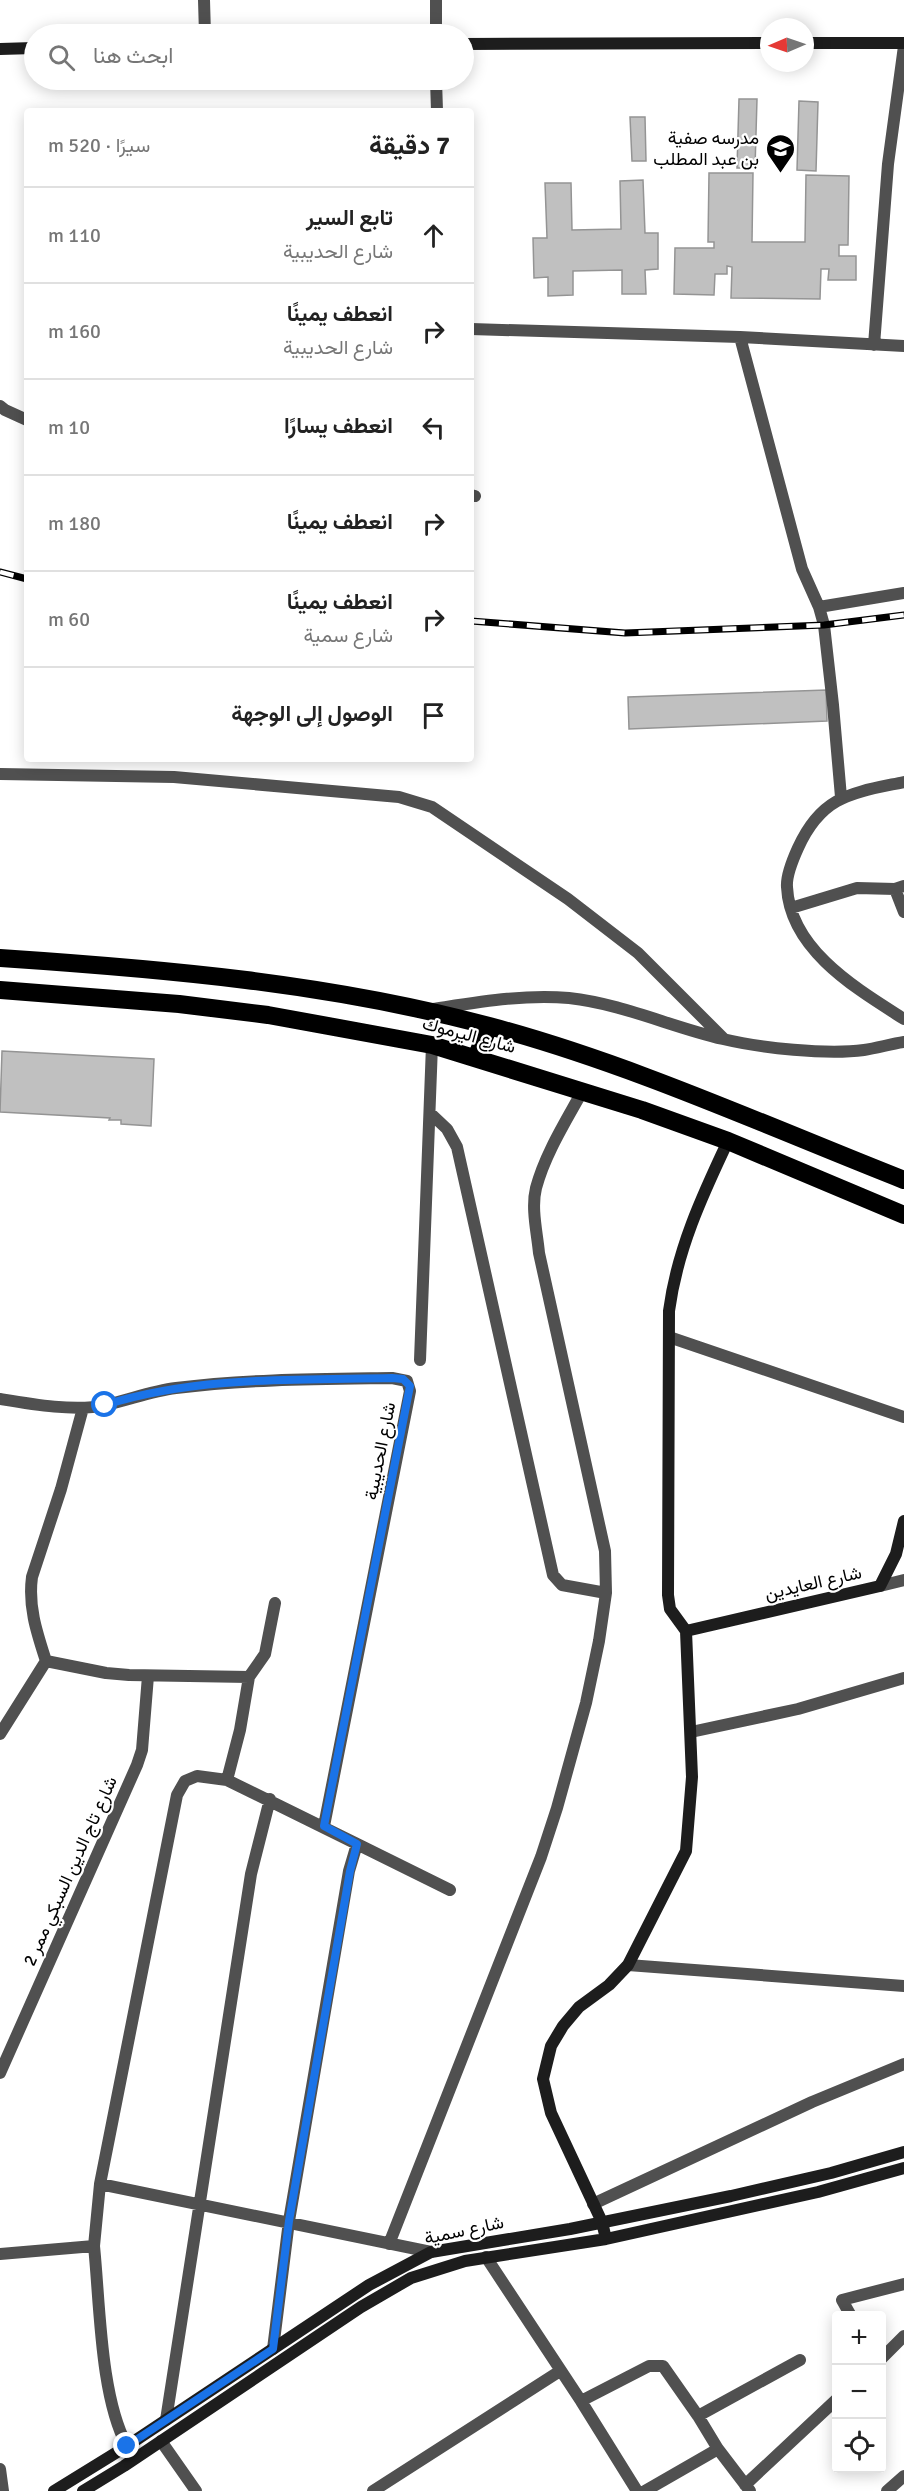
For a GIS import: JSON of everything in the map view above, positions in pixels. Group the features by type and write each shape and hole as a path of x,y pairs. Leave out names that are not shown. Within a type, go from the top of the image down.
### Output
{"highway":[{"name":"شارع اليرموك","path":"0,958 222,976 424,1010 489,1026 588,1056 904,1180"},
{"name":"شارع اليرموك","path":"0,990 116,999 268,1015 432,1045 583,1090 728,1141 904,1215"},
{"path":"476,1058 489,1026"}],"street":[{"path":"204,0 205,24"},
{"path":"436,0 436,24"},
{"path":"474,44 760,43"},
{"path":"814,43 904,44 888,164 874,345"},
{"path":"0,49 24,48"},
{"path":"436,90 437,108"},
{"path":"474,329 740,337 904,346"},
{"path":"740,337 802,569 819,607 829,662 841,797"},
{"path":"0,406 24,418"},
{"path":"819,607 904,593"},
{"path":"0,774 174,777 399,797 432,807 568,899 623,941 659,972 724,1039"},
{"path":"904,782 841,797 825,809 805,832 793,860 786,886 791,908 801,932 817,952 842,977 904,1019"},
{"path":"791,908 857,888 900,887 904,912"},
{"path":"424,1010 517,997 543,996 617,1007 724,1039 820,1052 864,1050 904,1042"},
{"path":"420,1360 432,1045"},
{"path":"389,2244 541,1857 586,1703 599,1641 606,1593 605,1551 553,1321 539,1253 535,1217 536,1188 558,1136 583,1090"},
{"path":"430,1113 447,1129 457,1148 554,1575 562,1585 606,1593"},
{"path":"606,2239 602,2222 551,2113 543,2079 551,2046 563,2026 579,2007 609,1985 628,1965 686,1851 691,1814 691,1732 686,1631 670,1609 668,1595 669,1337 673,1283 680,1255 728,1141"},
{"path":"669,1337 904,1417"},
{"name":"شارع الحديبية","path":"0,1399 83,1408 175,1388 295,1380 392,1378 408,1381 410,1391 324,1826"},
{"path":"0,1734 46,1661 32,1614 30,1592 32,1577 61,1489 83,1408"},
{"name":"شارع العايدين","path":"686,1631 880,1586 896,1554 904,1521"},
{"path":"880,1586 904,1580"},
{"path":"227,1780 240,1730 249,1677 261,1662 267,1647 275,1603"},
{"path":"46,1661 106,1674 249,1677"},
{"name":"شارع تاج الدين السبكي ممر 2","path":"0,2073 137,1765 143,1743 148,1676"},
{"path":"691,1732 798,1709 904,1678"},
{"path":"127,2446 119,2431 111,2402 94,2246 100,2184 177,1795 181,1785 190,1778 208,1776 227,1780 270,1799 450,1890"},
{"path":"166,2420 251,1874 270,1799"},
{"path":"273,2349 289,2221 350,1871 357,1844"},
{"path":"628,1965 904,1986"},
{"path":"593,2204 812,2102 904,2064"},
{"name":"شارع سمية","path":"54,2491 127,2446 369,2285 431,2252 602,2222 820,2176 904,2152"},
{"name":"شارع سمية","path":"83,2491 385,2291 432,2270 486,2258 606,2239 818,2192 904,2168"},
{"path":"100,2184 431,2252"},
{"path":"0,2254 94,2246"},
{"path":"486,2258 581,2401 637,2491"},
{"path":"848,2311 842,2300 904,2284"},
{"path":"886,2354 904,2336"},
{"path":"698,2416 800,2360"},
{"path":"581,2401 649,2366 659,2366 668,2370 718,2449 747,2488 832,2405"},
{"path":"373,2491 560,2371"},
{"path":"161,2441 196,2491"},
{"path":"645,2491 718,2449"},
{"path":"0,2469 3,2491"},
{"path":"887,2491 904,2476"}],"building":[{"path":"739,99 757,99 755,168 737,168"},
{"path":"799,101 818,102 816,171 797,170"},
{"path":"630,117 645,117 646,161 632,161"},
{"path":"709,173 753,173 752,242 805,242 806,175 849,176 848,245 839,245 839,256 856,256 856,280 828,280 829,269 821,269 820,299 731,298 732,267 727,266 727,274 715,274 714,295 674,294 675,248 714,248 714,242 708,242"},
{"path":"643,180 645,233 658,233 658,269 645,270 646,294 622,294 622,270 573,271 573,295 548,296 548,277 534,278 533,238 547,238 545,183 571,183 572,230 621,229 620,181"},
{"path":"826,690 827,721 629,729 628,697"},
{"path":"2,1051 154,1059 151,1126 121,1124 121,1120 109,1120 110,1118 0,1112"}],"railway":[{"path":"0,572 24,578"},
{"path":"474,621 625,633 824,625 904,615"}],"place":[{"name":"مدرسه صفية بن عبد المطلب","path":"780,174"}],"route":[{"path":"105,1405 150,1392 175,1388 295,1380 392,1378 408,1381 410,1386 324,1826 357,1844 350,1871 289,2221 273,2349 127,2446"}]}
